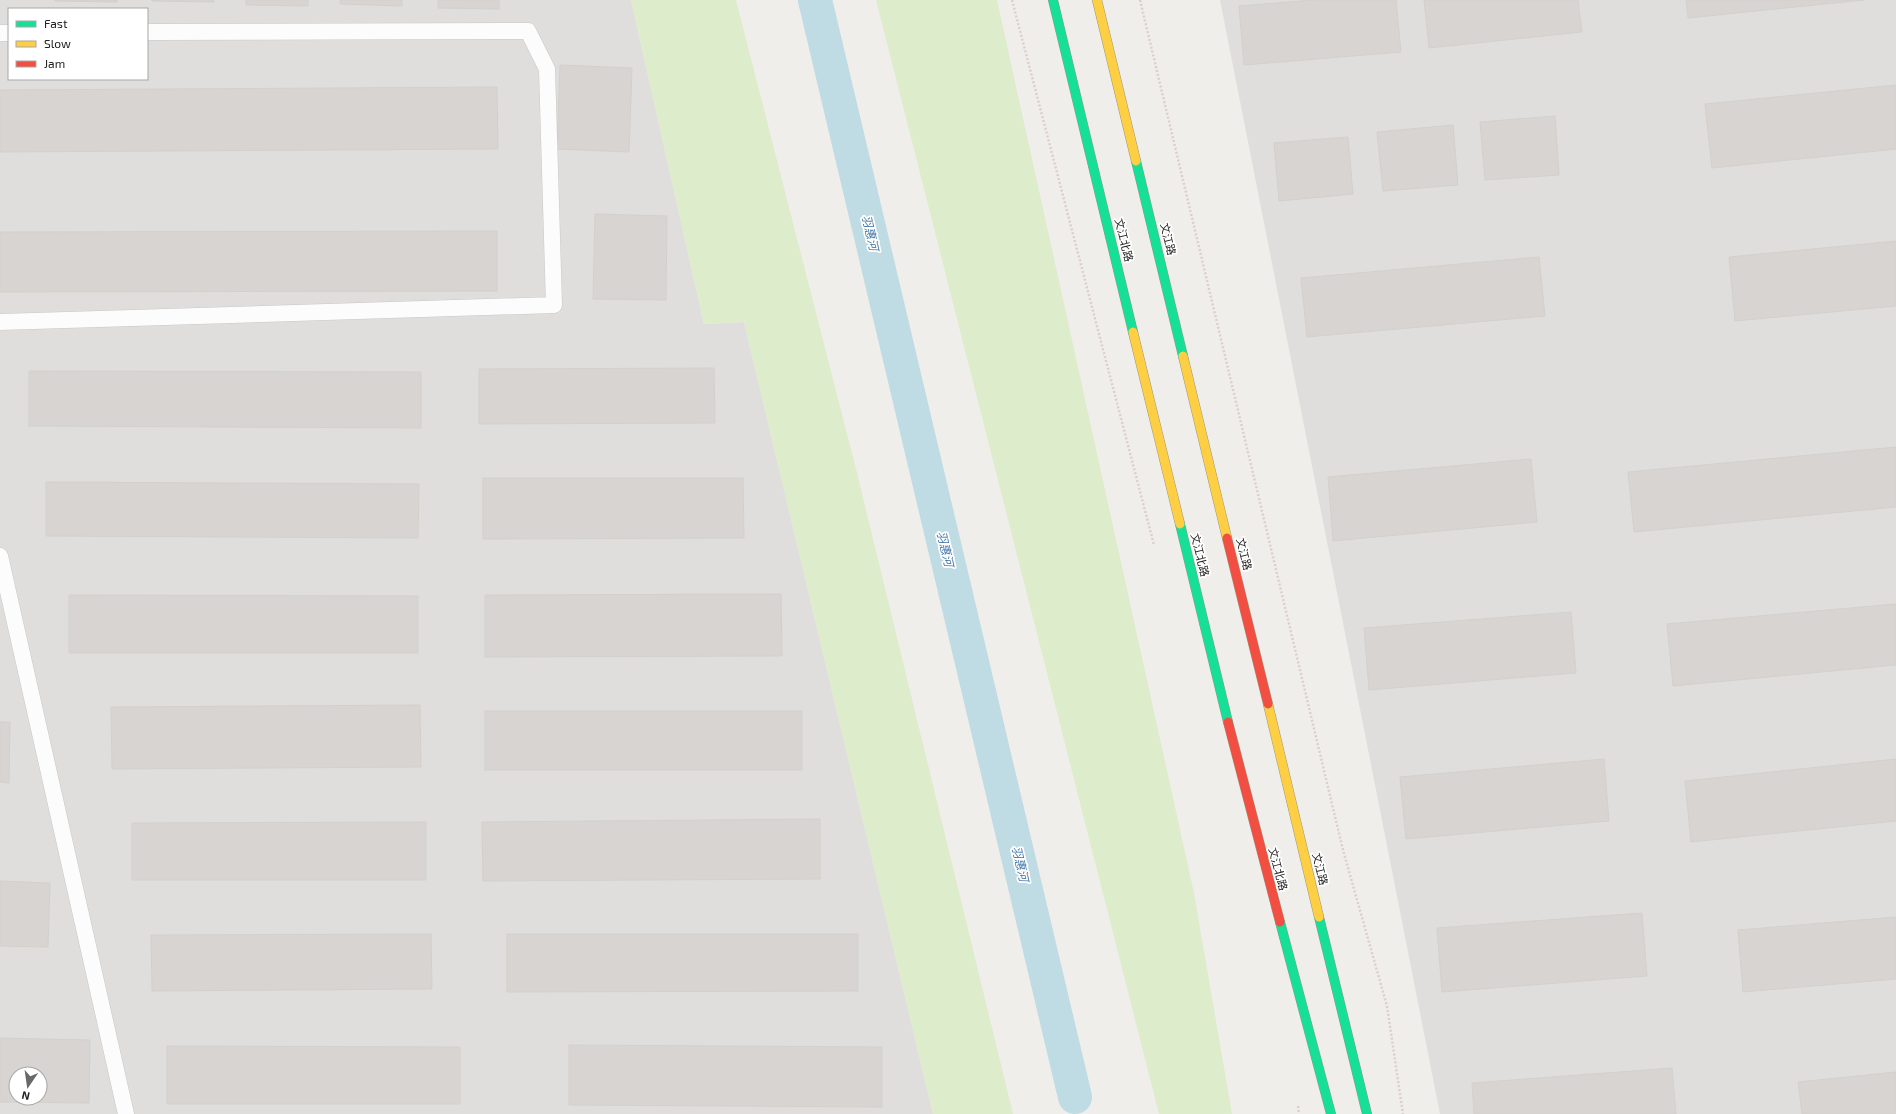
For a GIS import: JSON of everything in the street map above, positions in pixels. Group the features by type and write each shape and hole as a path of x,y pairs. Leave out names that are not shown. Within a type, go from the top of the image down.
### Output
{"main road":[{"name":"文江北路","path":"1053,0 1242,781 1331,1114"},
{"name":"文江路","path":"1098,0 1367,1114"}],"lane":[{"path":"0,322 554,305 547,69 528,31 148,32"},
{"path":"0,556 126,1114"}],"path":[{"path":"1140,0 1343,850 1388,1006 1403,1114"}],"shaded area":[{"path":"0,0 631,0 704,324 744,322 933,1114 0,1114"},
{"path":"1220,0 1896,0 1896,1114 1440,1114"}],"green space":[{"path":"631,0 736,0 857,473 1013,1114 933,1114 744,322 704,324"},
{"path":"876,0 997,0 1194,893 1232,1114 1159,1114"}],"building":[{"path":"117,0 117,2 55,1"},
{"path":"214,0 214,2 152,1"},
{"path":"246,0 308,0 308,6 246,5"},
{"path":"340,0 402,0 402,6 340,4"},
{"path":"438,0 499,0 499,9 438,8"},
{"path":"1313,0 1396,0 1401,52 1244,65 1239,6"},
{"path":"1424,0 1578,0 1582,32 1429,48"},
{"path":"1686,0 1864,0 1688,18"},
{"path":"560,65 632,68 629,152 557,149"},
{"path":"1896,85 1896,149 1712,168 1705,104"},
{"path":"497,87 498,149 0,152 0,90"},
{"path":"1555,116 1559,175 1485,180 1480,122"},
{"path":"1453,125 1458,185 1383,191 1377,132"},
{"path":"1348,137 1353,194 1279,201 1274,143"},
{"path":"595,214 667,216 666,300 593,299"},
{"path":"497,231 497,291 0,292 0,232"},
{"path":"1896,241 1896,306 1735,321 1729,257"},
{"path":"1539,257 1545,316 1307,337 1301,278"},
{"path":"714,368 715,423 479,424 479,369"},
{"path":"29,371 421,372 421,428 29,426"},
{"path":"1896,447 1896,507 1634,532 1628,472"},
{"path":"1531,459 1537,522 1333,541 1328,477"},
{"path":"483,478 743,478 744,538 483,539"},
{"path":"46,482 419,484 418,538 46,536"},
{"path":"781,594 782,656 485,657 485,595"},
{"path":"69,595 418,596 418,653 69,653"},
{"path":"1896,604 1896,665 1673,686 1667,624"},
{"path":"1571,612 1576,673 1369,690 1364,628"},
{"path":"420,705 421,767 112,769 111,707"},
{"path":"485,711 802,711 802,770 485,770"},
{"path":"0,722 10,722 9,783 0,782"},
{"path":"1604,759 1609,821 1406,839 1400,777"},
{"path":"1896,759 1896,821 1691,842 1685,781"},
{"path":"820,819 820,879 483,881 482,822"},
{"path":"426,822 426,880 132,880 132,823"},
{"path":"0,881 50,883 48,947 0,946"},
{"path":"1642,913 1647,976 1442,992 1437,928"},
{"path":"1896,917 1896,979 1743,992 1738,930"},
{"path":"431,934 432,989 152,991 151,935"},
{"path":"507,934 858,934 858,991 507,992"},
{"path":"0,1038 90,1040 89,1103 48,1103 48,1066 8,1066 8,1102 0,1102"},
{"path":"569,1045 882,1047 882,1107 569,1105"},
{"path":"167,1046 460,1047 460,1104 167,1104"},
{"path":"1672,1068 1676,1114 1474,1114 1472,1083"},
{"path":"1896,1072 1896,1114 1802,1114 1798,1082"}],"waterway":[{"name":"羽惠河","path":"815,0 1075,1097"}],"traffic: fast":[{"path":"1053,0 1133,332"},
{"path":"1136,161 1183,356"},
{"path":"1180,524 1228,722"},
{"path":"1319,917 1367,1114"},
{"path":"1280,922 1331,1114"}],"traffic: slow":[{"path":"1097,0 1136,161"},
{"path":"1133,332 1180,524"},
{"path":"1183,356 1227,538"},
{"path":"1268,704 1319,917"}],"traffic: jam":[{"path":"1227,538 1268,704"},
{"path":"1228,722 1280,922"}]}
